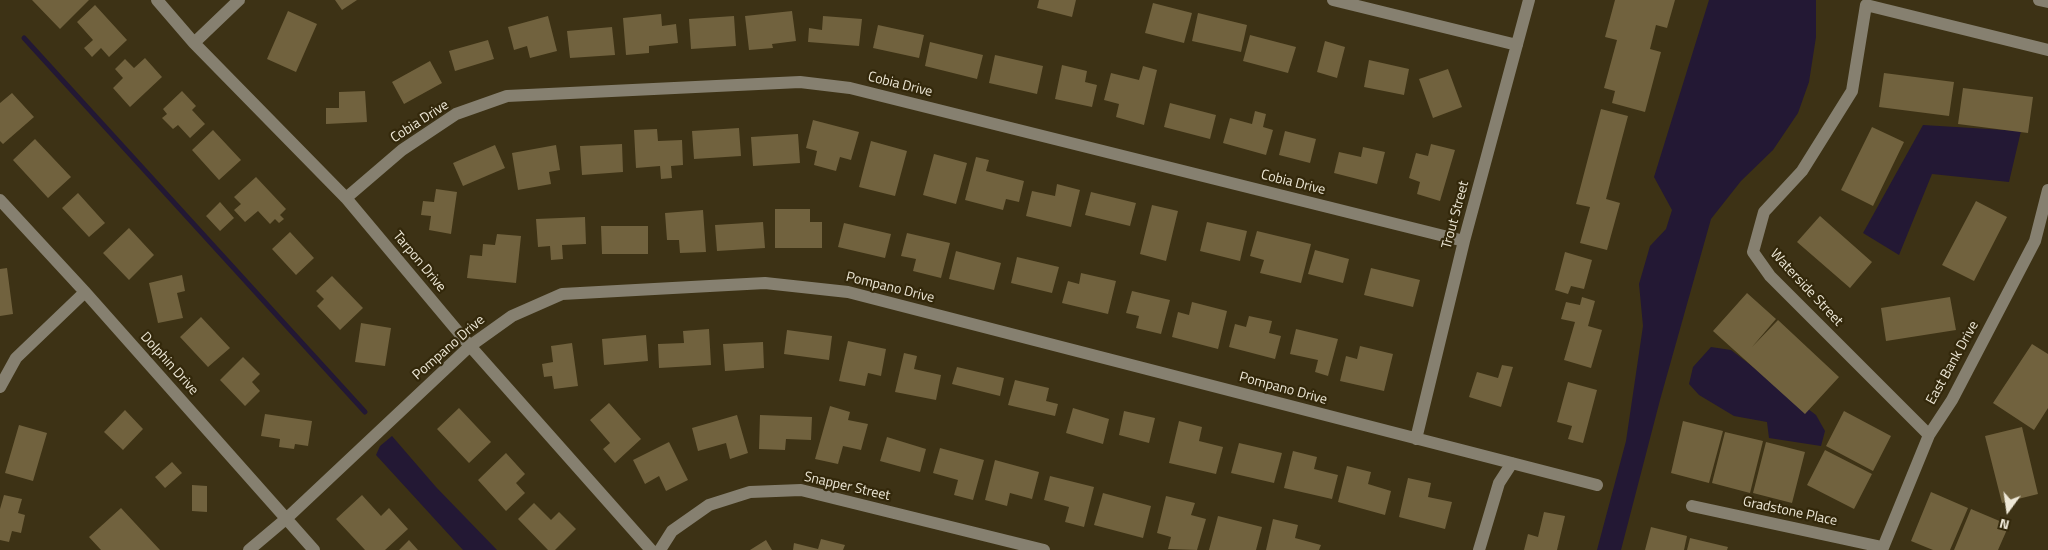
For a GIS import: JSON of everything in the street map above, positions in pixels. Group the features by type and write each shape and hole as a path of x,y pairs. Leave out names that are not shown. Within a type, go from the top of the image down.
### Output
{"street":[{"name":"Tarpon Drive","path":"157,0 194,42 346,198 470,346 651,550"},
{"path":"194,42 239,0"},
{"path":"1333,0 1517,45"},
{"name":"Trout Street","path":"1416,439 1464,241 1528,0"},
{"path":"2039,0 2048,2"},
{"path":"1865,2 2048,50"},
{"name":"Waterside Street","path":"1865,2 1852,91 1802,171 1764,212 1753,252 1770,276 1929,435"},
{"name":"Cobia Drive","path":"346,198 402,150 456,114 507,96 800,82 850,88 1464,241"},
{"name":"East Bank Drive","path":"1882,549 1929,435 1952,400 2035,241 2048,190"},
{"name":"Dolphin Drive","path":"0,200 314,550"},
{"name":"Pompano Drive","path":"249,550 287,518 470,346 512,316 562,294 765,283 848,292 1598,485"},
{"path":"0,387 16,358 84,292"},
{"path":"1480,550 1499,483 1512,463"},
{"name":"Snapper Street","path":"660,550 672,531 709,505 750,492 801,490 1044,550"},
{"name":"Gradstone Place","path":"1692,506 1882,549"}],"shaded area":[{"path":"1709,0 1816,0 1816,37 1809,82 1798,113 1773,150 1741,181 1711,219 1660,400 1621,550 1597,550 1626,441 1643,326 1639,284 1650,246 1666,229 1672,210 1654,177"},
{"path":"1923,125 2021,131 2009,182 1932,174 1899,255 1863,233"},
{"path":"1711,347 1731,350 1816,415 1825,431 1821,446 1769,438 1767,422 1734,416 1699,395 1689,384 1693,367"},
{"path":"392,436 436,487 497,550 463,550 376,455 380,446"}],"building":[{"path":"32,0 89,0 60,29"},
{"path":"335,0 357,0 342,10"},
{"path":"1039,0 1076,0 1072,17 1037,8"},
{"path":"1615,0 1675,0 1667,28 1656,25 1650,49 1661,52 1645,112 1612,103 1615,91 1604,88 1617,40 1605,37"},
{"path":"1153,3 1192,13 1184,43 1145,33"},
{"path":"95,5 127,40 109,57 101,48 92,57 84,48 93,40 77,22"},
{"path":"288,11 317,24 296,72 267,59"},
{"path":"792,11 796,41 772,44 773,48 749,50 745,16"},
{"path":"1198,13 1247,25 1241,52 1192,41"},
{"path":"661,14 662,26 676,24 678,43 649,46 649,53 626,55 623,18"},
{"path":"548,16 557,51 530,58 527,46 514,50 508,27"},
{"path":"734,16 736,46 691,49 689,19"},
{"path":"823,16 862,19 859,46 808,42 809,28 822,30"},
{"path":"878,25 924,35 919,58 873,48"},
{"path":"612,27 615,55 570,58 567,31"},
{"path":"1250,35 1296,47 1288,73 1243,61"},
{"path":"488,40 494,59 455,71 449,51"},
{"path":"1325,41 1345,47 1337,78 1317,72"},
{"path":"930,42 983,55 977,79 925,66"},
{"path":"995,55 1043,66 1037,94 989,83"},
{"path":"145,58 162,77 130,107 113,88 123,78 115,69 125,59 134,68"},
{"path":"1369,60 1409,69 1404,95 1364,87"},
{"path":"430,61 442,83 404,104 392,82"},
{"path":"1062,65 1087,71 1085,82 1097,85 1092,107 1055,99"},
{"path":"1143,66 1157,70 1144,125 1116,117 1119,104 1104,100 1111,73 1139,80"},
{"path":"1448,69 1462,107 1433,118 1419,79"},
{"path":"1884,73 1954,82 1949,116 1879,107"},
{"path":"1963,88 2033,97 2028,133 1958,124"},
{"path":"182,91 196,106 192,110 205,124 190,138 178,125 173,129 162,118 167,114 163,109"},
{"path":"365,91 367,122 326,124 326,108 339,108 339,92"},
{"path":"12,93 34,117 3,144 0,141 0,103"},
{"path":"1170,103 1216,115 1210,139 1164,127"},
{"path":"1601,109 1628,116 1606,199 1620,203 1607,250 1580,243 1590,207 1576,204"},
{"path":"1255,111 1266,114 1263,127 1273,130 1266,155 1223,143 1230,118 1252,124"},
{"path":"813,120 859,132 851,160 840,157 836,171 814,165 817,151 806,148"},
{"path":"1872,127 1904,142 1873,206 1841,190"},
{"path":"739,128 741,156 694,159 692,131"},
{"path":"657,129 658,141 682,140 683,165 671,166 672,178 661,179 660,166 636,168 634,130"},
{"path":"213,130 241,160 219,180 192,150"},
{"path":"1285,131 1316,139 1310,163 1279,155"},
{"path":"798,134 800,163 753,166 751,137"},
{"path":"35,139 71,177 48,198 13,160"},
{"path":"871,141 907,151 895,196 859,187"},
{"path":"622,144 623,172 582,175 580,146"},
{"path":"1431,144 1455,150 1440,201 1417,194 1420,182 1409,178 1416,153 1428,156"},
{"path":"495,145 505,168 463,186 453,163"},
{"path":"556,145 560,170 549,172 551,184 518,190 512,153"},
{"path":"1363,147 1385,152 1377,184 1334,173 1339,152 1361,157"},
{"path":"934,154 967,163 956,204 923,195"},
{"path":"976,157 989,160 986,171 1024,181 1019,202 1006,199 1003,210 965,200"},
{"path":"256,177 286,209 280,215 284,219 279,223 275,219 270,224 258,211 245,222 234,210 241,204 234,197"},
{"path":"1057,184 1080,190 1071,227 1026,216 1032,191 1055,196"},
{"path":"436,189 457,192 451,234 429,230 431,216 421,215 423,201 434,202"},
{"path":"1091,192 1136,203 1130,226 1085,215"},
{"path":"78,193 105,223 89,237 62,208"},
{"path":"1976,201 2007,217 1974,281 1942,265"},
{"path":"220,202 234,218 220,231 206,216"},
{"path":"1152,205 1178,211 1166,261 1140,254"},
{"path":"775,209 810,209 810,222 822,222 822,248 775,248"},
{"path":"703,210 706,252 680,253 679,240 667,240 665,213"},
{"path":"1820,216 1872,262 1850,288 1797,242"},
{"path":"585,217 586,244 562,245 563,259 551,260 550,246 538,247 536,219"},
{"path":"763,222 765,248 717,251 715,225"},
{"path":"1207,222 1247,231 1240,261 1200,251"},
{"path":"844,223 891,234 885,258 838,247"},
{"path":"601,226 648,226 648,254 602,254"},
{"path":"129,228 154,255 129,280 103,253"},
{"path":"1257,231 1311,244 1301,283 1260,273 1264,260 1250,256"},
{"path":"290,232 314,258 296,275 272,249"},
{"path":"907,233 950,243 941,278 913,271 916,259 901,256"},
{"path":"497,234 521,236 516,283 467,278 470,255 482,256 483,244 495,245"},
{"path":"1315,250 1349,259 1343,283 1308,274"},
{"path":"956,251 1001,263 994,290 949,279"},
{"path":"1565,252 1592,260 1584,289 1571,286 1568,294 1555,290"},
{"path":"1017,257 1059,267 1052,293 1011,283"},
{"path":"7,268 13,314 0,316 0,269"},
{"path":"1371,268 1420,280 1413,307 1364,295"},
{"path":"1081,273 1116,281 1108,314 1062,303 1068,281 1079,284"},
{"path":"182,275 185,291 177,293 183,318 158,323 149,283"},
{"path":"332,276 363,308 340,330 317,306 324,299 316,291"},
{"path":"1132,291 1170,300 1161,334 1136,328 1139,316 1126,313"},
{"path":"1747,293 1776,319 1752,347 1778,320 1839,377 1805,414 1713,331"},
{"path":"1582,297 1595,301 1588,326 1602,330 1591,368 1564,360 1575,322 1561,319 1566,302 1580,305"},
{"path":"1950,297 1956,330 1886,341 1881,308"},
{"path":"1192,302 1227,311 1218,349 1172,337 1178,312 1189,315"},
{"path":"1249,316 1272,321 1269,333 1281,336 1275,359 1229,347 1235,324 1246,327"},
{"path":"201,317 230,348 208,367 180,337"},
{"path":"361,323 391,328 385,366 355,362"},
{"path":"709,329 711,365 659,368 658,344 684,343 683,331"},
{"path":"1296,329 1338,339 1328,376 1315,372 1318,360 1290,354"},
{"path":"787,330 832,336 829,360 784,354"},
{"path":"646,335 648,361 604,365 602,339"},
{"path":"848,341 886,349 881,376 868,373 865,386 839,381"},
{"path":"763,342 764,368 725,371 723,344"},
{"path":"572,343 578,386 554,389 552,376 544,377 542,364 553,362 551,346"},
{"path":"2032,344 2048,354 2048,408 2034,430 1993,403"},
{"path":"1360,346 1393,354 1384,391 1340,381 1346,356 1357,359"},
{"path":"904,353 917,356 914,369 941,375 936,400 895,392"},
{"path":"243,357 260,374 252,382 260,391 245,406 220,380"},
{"path":"1502,365 1513,367 1501,407 1469,397 1477,372 1498,378"},
{"path":"957,367 1004,378 1000,396 952,384"},
{"path":"1015,380 1049,388 1046,401 1058,404 1055,416 1008,405"},
{"path":"1568,382 1597,390 1583,443 1568,439 1572,426 1557,422"},
{"path":"609,403 641,439 615,463 603,449 610,443 590,420"},
{"path":"830,406 850,412 848,420 868,424 861,450 843,446 838,464 815,459"},
{"path":"459,408 491,442 469,463 437,429"},
{"path":"1073,408 1109,419 1103,444 1066,433"},
{"path":"125,410 143,429 123,450 104,432"},
{"path":"1124,411 1155,418 1149,443 1119,435"},
{"path":"1844,411 1891,436 1873,471 1826,446"},
{"path":"265,414 312,421 308,446 295,444 294,449 279,447 280,439 261,436"},
{"path":"737,415 748,453 730,459 726,443 698,451 692,428"},
{"path":"760,415 812,417 811,440 786,439 785,450 759,449"},
{"path":"1179,421 1202,427 1199,441 1223,447 1216,474 1169,463"},
{"path":"1683,421 1723,431 1709,483 1671,473"},
{"path":"19,425 47,433 33,481 5,473"},
{"path":"2022,427 2038,494 2002,503 1985,436"},
{"path":"1725,432 1763,441 1750,493 1712,483"},
{"path":"887,437 926,449 920,472 880,461"},
{"path":"669,442 688,480 666,491 659,476 645,484 633,460"},
{"path":"1766,442 1805,452 1792,503 1753,493"},
{"path":"1239,443 1282,453 1274,483 1231,473"},
{"path":"940,448 984,460 973,500 954,495 958,480 933,473"},
{"path":"1825,450 1872,474 1854,509 1807,485"},
{"path":"1293,451 1317,457 1314,469 1338,475 1332,499 1284,488"},
{"path":"506,453 525,474 516,483 525,493 506,511 478,480"},
{"path":"995,460 1039,472 1032,499 1010,493 1007,506 985,500"},
{"path":"172,462 182,473 165,488 155,477"},
{"path":"1347,466 1371,472 1368,484 1391,491 1385,515 1338,502"},
{"path":"1050,476 1094,487 1084,527 1065,522 1069,507 1044,500"},
{"path":"1408,478 1431,483 1428,497 1452,502 1445,529 1399,517"},
{"path":"192,485 207,486 207,512 192,511"},
{"path":"1931,492 1968,508 1950,550 1933,550 1911,541"},
{"path":"1103,493 1151,506 1143,538 1094,525"},
{"path":"4,495 22,499 18,513 25,515 21,533 12,531 9,542 0,540 0,509"},
{"path":"362,495 381,516 389,508 408,529 385,550 365,550 336,519"},
{"path":"1166,496 1195,503 1191,515 1206,519 1197,550 1168,549 1171,537 1157,533"},
{"path":"534,503 551,520 559,512 576,529 555,550 548,550 518,519"},
{"path":"121,508 160,550 101,550 89,537"},
{"path":"1971,509 2009,525 1998,550 1954,550"},
{"path":"1544,512 1565,516 1557,550 1524,550 1528,534 1538,537"},
{"path":"1218,516 1262,527 1256,550 1209,550"},
{"path":"1273,519 1298,525 1295,538 1321,545 1319,550 1266,550"},
{"path":"1651,527 1687,536 1684,550 1645,550"},
{"path":"1690,538 1728,547 1727,550 1687,550"},
{"path":"821,539 845,545 843,550 793,550 794,543 818,549"},
{"path":"409,540 418,550 399,550"},
{"path":"766,540 772,550 750,550"}],"waterway":[{"path":"24,38 365,412"}]}
